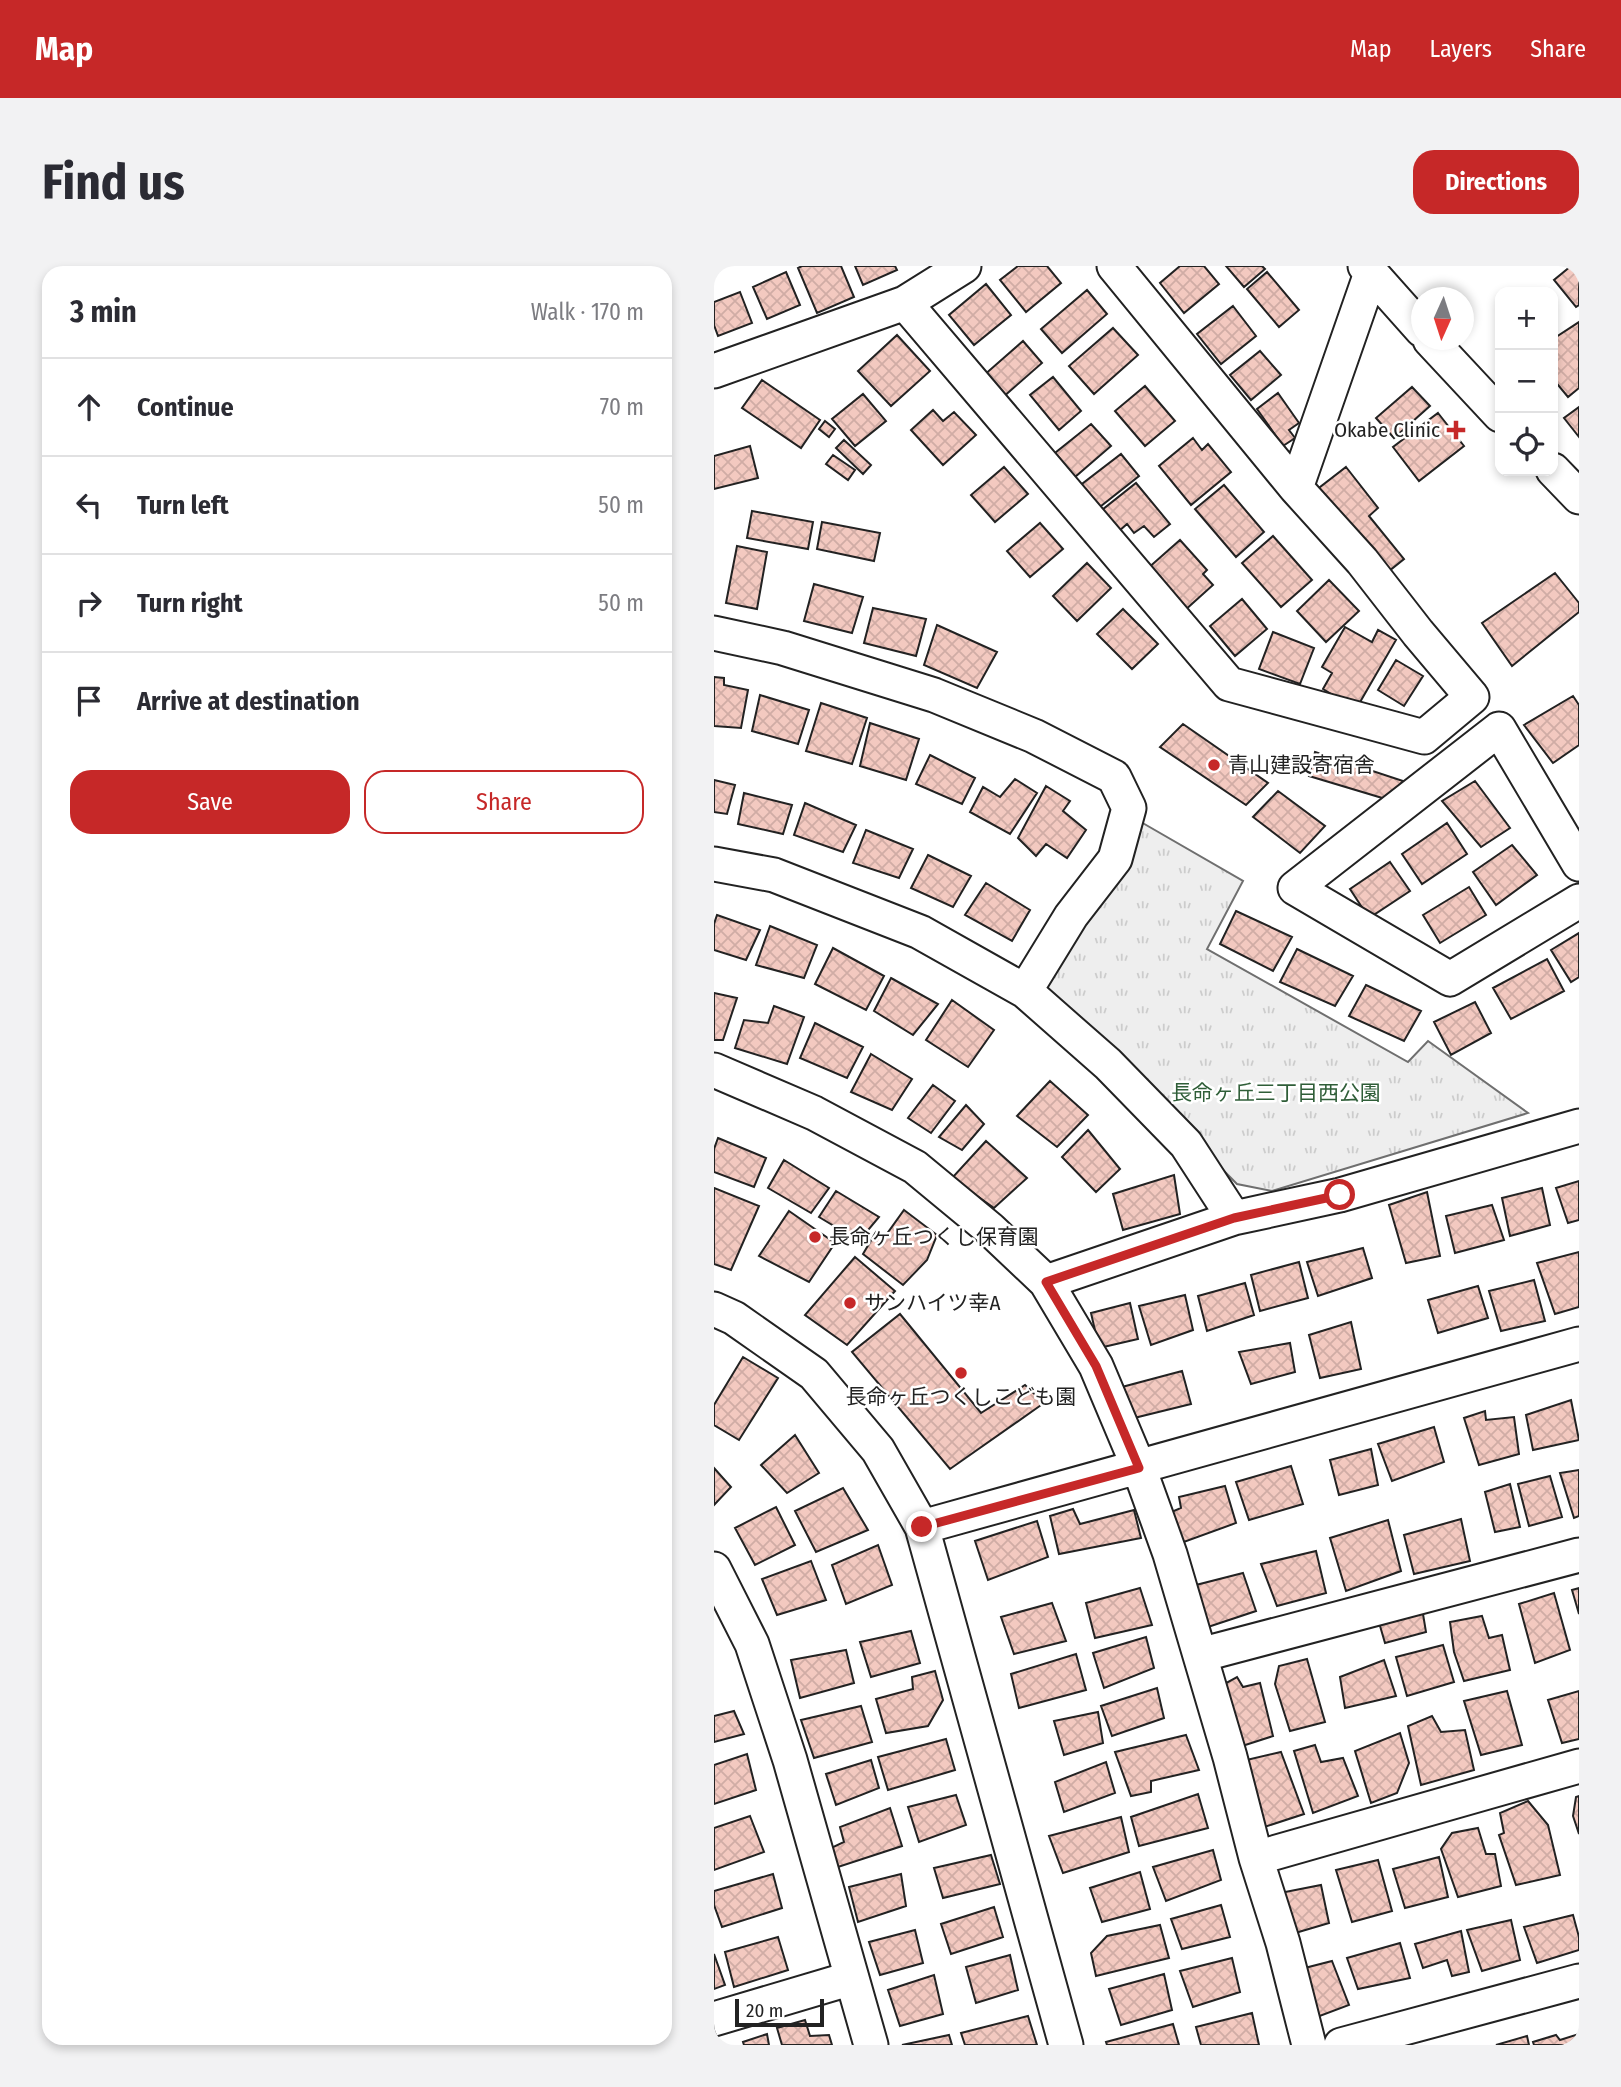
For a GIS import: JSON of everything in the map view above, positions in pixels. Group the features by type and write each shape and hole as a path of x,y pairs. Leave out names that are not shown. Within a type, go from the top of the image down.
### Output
{"street":[{"path":"714,371 905,303 964,266"},
{"path":"905,303 1229,684 1424,737 1472,697 1418,634 1362,561 1296,488 1114,266"},
{"path":"1296,488 1368,270 1411,318"},
{"path":"1439,350 1498,413"},
{"path":"1558,475 1579,497"},
{"path":"714,633 783,648 934,695 1034,736 1114,777 1129,808 1115,859 1071,916 1026,991"},
{"path":"1579,864 1499,729 1295,888 1450,979 1579,901"},
{"path":"714,864 774,875 920,932 1026,991 1108,1063 1186,1144 1234,1218"},
{"path":"714,1070 814,1113 915,1167 990,1229 1046,1282 1096,1366 1139,1468 1170,1554 1256,1858 1283,1943 1309,2045"},
{"path":"1046,1282 1234,1218 1353,1191 1579,1126"},
{"path":"714,1309 734,1318 814,1374 878,1450 922,1527 1066,2045"},
{"path":"922,1527 1579,1344"},
{"path":"1200,1655 1579,1555"},
{"path":"714,1569 752,1644 790,1760 870,2045"},
{"path":"1256,1858 1579,1766"},
{"path":"714,2019 852,1978"},
{"path":"1340,2045 1579,1981"}],"green space":[{"name":"長命ヶ丘三丁目西公園","path":"1134,818 1243,881 1207,949 1408,1062 1428,1041 1528,1113 1272,1191 1237,1184 1042,988"}],"building":[{"path":"841,266 854,297 817,313 798,268"},
{"path":"855,266 895,266 897,270 863,285"},
{"path":"1018,266 1047,266 1061,283 1026,312 1000,280"},
{"path":"1180,266 1204,266 1219,284 1184,313 1160,283"},
{"path":"1226,266 1262,266 1265,269 1244,287"},
{"path":"1571,266 1579,266 1579,305 1576,307 1554,280"},
{"path":"786,272 800,305 767,319 753,287"},
{"path":"1267,272 1299,310 1279,327 1247,289"},
{"path":"986,284 1011,315 974,345 949,315"},
{"path":"1087,290 1107,314 1062,353 1041,329"},
{"path":"740,292 752,323 718,336 714,325 714,302"},
{"path":"1233,306 1256,336 1221,364 1197,334"},
{"path":"1579,322 1579,388 1568,397 1558,385 1558,336"},
{"path":"1113,328 1138,355 1094,394 1069,366"},
{"path":"897,335 930,371 891,406 858,371"},
{"path":"1023,341 1042,363 1002,398 983,376"},
{"path":"1260,351 1281,375 1251,400 1230,375"},
{"path":"1053,377 1081,411 1059,430 1030,395"},
{"path":"762,380 820,420 801,448 742,408"},
{"path":"1145,386 1175,421 1145,446 1115,411"},
{"path":"1412,387 1430,406 1394,438 1376,418"},
{"path":"1278,393 1299,423 1289,430 1295,438 1283,446 1257,409"},
{"path":"863,394 886,421 855,446 832,419"},
{"path":"1579,407 1579,437 1564,418"},
{"path":"933,410 943,421 954,412 976,435 943,465 911,430"},
{"path":"1438,413 1464,446 1419,481 1393,447"},
{"path":"825,421 835,429 829,437 819,429"},
{"path":"1091,424 1111,446 1075,477 1055,453"},
{"path":"1193,438 1202,450 1208,444 1231,472 1191,505 1159,466"},
{"path":"844,440 871,465 863,474 836,448"},
{"path":"750,446 758,478 714,489 714,456"},
{"path":"1121,454 1139,476 1096,510 1078,487"},
{"path":"833,455 855,470 848,480 826,464"},
{"path":"1004,467 1028,494 995,522 971,495"},
{"path":"1346,467 1378,508 1369,516 1404,559 1384,575 1315,491"},
{"path":"1136,483 1170,524 1154,537 1144,526 1134,533 1127,524 1119,531 1102,510"},
{"path":"1224,485 1264,532 1236,557 1195,509"},
{"path":"752,511 813,522 808,549 747,538"},
{"path":"822,522 880,533 874,561 817,549"},
{"path":"1040,523 1063,549 1030,577 1007,551"},
{"path":"1273,536 1312,580 1281,607 1242,563"},
{"path":"1180,540 1207,570 1203,574 1213,585 1184,611 1147,569"},
{"path":"737,546 767,552 757,609 726,603"},
{"path":"1087,563 1111,588 1077,621 1053,596"},
{"path":"1555,573 1579,603 1579,612 1512,666 1482,623"},
{"path":"1329,580 1359,611 1326,642 1297,611"},
{"path":"814,584 863,597 852,633 804,621"},
{"path":"1242,599 1267,629 1235,656 1210,626"},
{"path":"873,608 926,619 916,656 864,643"},
{"path":"1123,609 1158,644 1132,669 1097,634"},
{"path":"937,625 997,652 977,688 924,665"},
{"path":"1345,627 1372,642 1378,630 1396,640 1356,709 1323,689 1332,673 1322,667"},
{"path":"1273,632 1314,648 1300,684 1259,669"},
{"path":"1396,660 1423,676 1404,706 1378,690"},
{"path":"714,677 724,678 724,685 748,690 741,728 714,726"},
{"path":"760,695 809,710 798,744 752,731"},
{"path":"1573,696 1579,705 1579,745 1553,763 1524,725"},
{"path":"821,703 867,718 852,764 806,751"},
{"path":"870,723 919,739 906,780 860,766"},
{"name":"青山建設寄宿舎","path":"1183,724 1268,783 1246,805 1160,747"},
{"path":"1315,752 1403,781 1389,800 1309,776"},
{"path":"930,755 975,778 962,804 916,784"},
{"path":"1015,779 1037,793 1010,834 970,812 983,787 1000,797"},
{"path":"714,780 735,785 727,814 714,812"},
{"path":"1475,781 1510,828 1481,847 1442,801"},
{"path":"1046,786 1070,801 1063,811 1086,830 1067,858 1046,844 1036,856 1018,838"},
{"path":"1278,791 1325,826 1300,853 1253,817"},
{"path":"744,793 792,805 783,834 738,824"},
{"path":"805,803 856,825 843,852 794,835"},
{"path":"1447,823 1467,854 1422,884 1402,854"},
{"path":"866,830 913,849 899,878 853,863"},
{"path":"1512,845 1537,875 1496,905 1473,872"},
{"path":"928,855 971,876 953,907 911,888"},
{"path":"1390,862 1410,891 1369,918 1350,889"},
{"path":"986,883 1030,910 1012,941 965,915"},
{"path":"1469,887 1486,915 1440,943 1423,915"},
{"path":"1236,911 1292,937 1273,971 1220,944"},
{"path":"717,915 760,930 746,960 714,950 714,924"},
{"path":"770,926 817,945 804,978 756,965"},
{"path":"1579,933 1579,977 1571,982 1551,950"},
{"path":"833,948 884,976 866,1010 815,984"},
{"path":"1297,949 1353,976 1335,1006 1280,982"},
{"path":"1547,959 1564,991 1511,1019 1493,988"},
{"path":"891,978 938,1004 913,1035 874,1011"},
{"path":"1366,985 1421,1011 1404,1041 1349,1016"},
{"path":"714,993 737,998 723,1040 714,1040"},
{"path":"952,1000 994,1030 968,1067 926,1040"},
{"path":"1475,1002 1491,1033 1451,1055 1434,1022"},
{"path":"774,1006 804,1017 787,1064 735,1048 744,1020 768,1023"},
{"path":"815,1023 863,1047 847,1078 800,1058"},
{"path":"871,1054 912,1079 892,1110 851,1092"},
{"path":"1050,1081 1088,1115 1057,1147 1017,1116"},
{"path":"933,1085 955,1101 931,1133 908,1118"},
{"path":"966,1105 984,1124 962,1150 939,1137"},
{"path":"1088,1130 1120,1169 1096,1192 1062,1157"},
{"path":"718,1138 766,1158 754,1187 714,1172 714,1149"},
{"path":"986,1141 1027,1178 994,1208 952,1178"},
{"path":"784,1160 829,1188 811,1213 768,1188"},
{"path":"1174,1175 1180,1214 1123,1230 1113,1194"},
{"path":"1579,1181 1579,1220 1568,1223 1556,1188"},
{"path":"714,1188 759,1206 731,1270 714,1264"},
{"path":"1542,1188 1550,1225 1510,1236 1502,1198"},
{"path":"836,1191 879,1217 859,1241 819,1217"},
{"path":"1427,1192 1440,1256 1406,1263 1389,1205"},
{"path":"1492,1205 1504,1240 1455,1253 1446,1216"},
{"path":"904,1210 937,1235 927,1260 903,1285 863,1254 876,1232 886,1235"},
{"path":"789,1211 835,1243 809,1282 759,1256"},
{"path":"1363,1248 1372,1278 1318,1296 1307,1262"},
{"path":"1579,1252 1579,1307 1555,1314 1537,1263"},
{"name":"サンハイツ幸A","path":"855,1257 895,1291 847,1345 805,1315"},
{"path":"1299,1262 1308,1298 1260,1311 1251,1275"},
{"path":"1534,1280 1545,1321 1501,1331 1489,1291"},
{"path":"1245,1283 1254,1315 1207,1331 1198,1296"},
{"path":"1478,1286 1488,1318 1438,1333 1428,1300"},
{"path":"1185,1295 1193,1330 1151,1345 1139,1306"},
{"path":"1130,1303 1138,1339 1099,1348 1091,1313"},
{"path":"900,1314 981,1413 1025,1385 1044,1403 950,1469 852,1352"},
{"path":"1351,1322 1361,1369 1320,1378 1309,1335"},
{"path":"1290,1343 1295,1372 1251,1384 1239,1352"},
{"path":"743,1357 778,1378 739,1440 714,1425 714,1405"},
{"path":"1182,1371 1191,1404 1134,1418 1122,1387"},
{"path":"1571,1400 1579,1440 1533,1450 1526,1415"},
{"path":"1485,1411 1486,1420 1514,1417 1519,1454 1479,1465 1464,1418"},
{"path":"1434,1427 1444,1462 1392,1481 1378,1444"},
{"path":"795,1435 819,1473 787,1493 761,1465"},
{"path":"1371,1449 1378,1485 1339,1495 1330,1460"},
{"path":"1291,1466 1303,1504 1249,1520 1236,1482"},
{"path":"714,1468 731,1487 714,1505"},
{"path":"1579,1470 1579,1516 1574,1518 1560,1473"},
{"path":"1550,1476 1562,1517 1529,1526 1518,1484"},
{"path":"1510,1484 1520,1527 1495,1532 1485,1492"},
{"path":"1225,1486 1236,1523 1181,1543 1169,1513 1181,1508 1179,1497"},
{"path":"843,1488 868,1530 816,1552 795,1511"},
{"path":"776,1507 795,1545 755,1565 735,1528"},
{"path":"1073,1509 1080,1524 1134,1510 1141,1538 1059,1554 1050,1516"},
{"path":"1461,1519 1470,1561 1414,1574 1404,1535"},
{"path":"1388,1520 1401,1571 1346,1591 1330,1538"},
{"path":"1037,1521 1048,1557 988,1580 975,1541"},
{"path":"878,1545 892,1585 846,1604 832,1565"},
{"path":"1316,1551 1326,1593 1277,1606 1261,1564"},
{"path":"811,1561 826,1600 777,1615 762,1579"},
{"path":"1243,1573 1256,1611 1208,1627 1192,1586"},
{"path":"1140,1588 1152,1625 1095,1638 1086,1603"},
{"path":"1579,1588 1579,1614 1572,1590"},
{"path":"1554,1593 1570,1650 1535,1663 1519,1604"},
{"path":"1052,1603 1066,1641 1014,1654 1001,1617"},
{"path":"1422,1608 1426,1632 1385,1643 1378,1619"},
{"path":"1482,1616 1489,1638 1502,1635 1510,1670 1464,1681 1454,1652 1450,1622"},
{"path":"911,1631 920,1663 871,1677 860,1642"},
{"path":"1146,1637 1154,1668 1104,1688 1093,1653"},
{"path":"1443,1645 1454,1682 1407,1696 1396,1657"},
{"path":"846,1650 854,1683 800,1698 791,1660"},
{"path":"1076,1654 1086,1690 1019,1708 1011,1674"},
{"path":"1307,1659 1325,1722 1290,1731 1275,1684 1279,1666"},
{"path":"1384,1660 1396,1696 1345,1708 1340,1677"},
{"path":"935,1671 943,1700 928,1726 886,1733 876,1699 913,1689 912,1677"},
{"path":"1237,1677 1243,1687 1260,1683 1273,1736 1236,1748 1217,1688"},
{"path":"1157,1688 1164,1718 1112,1736 1101,1706"},
{"path":"1507,1691 1522,1745 1481,1755 1464,1701"},
{"path":"1579,1691 1579,1739 1562,1743 1548,1700"},
{"path":"861,1706 872,1742 814,1758 801,1720"},
{"path":"734,1711 744,1734 714,1742 714,1716"},
{"path":"1098,1712 1103,1743 1064,1755 1054,1721"},
{"path":"1432,1716 1441,1732 1465,1730 1474,1770 1421,1785 1408,1726"},
{"path":"1400,1733 1409,1763 1397,1793 1371,1803 1355,1751"},
{"path":"1186,1735 1199,1770 1151,1781 1151,1792 1131,1796 1115,1752"},
{"path":"946,1739 955,1770 888,1790 878,1757"},
{"path":"1315,1745 1321,1762 1343,1758 1358,1796 1313,1813 1294,1751"},
{"path":"1281,1752 1304,1814 1255,1830 1238,1762"},
{"path":"747,1754 756,1790 714,1804 714,1765"},
{"path":"871,1760 879,1788 836,1805 826,1774"},
{"path":"1106,1762 1115,1793 1064,1812 1055,1782"},
{"path":"1198,1794 1208,1828 1139,1846 1131,1817"},
{"path":"956,1795 966,1825 919,1842 908,1807"},
{"path":"1579,1796 1579,1834 1573,1816 1576,1797"},
{"path":"1528,1801 1548,1825 1560,1875 1516,1885 1499,1835 1504,1833 1500,1813"},
{"path":"890,1808 902,1846 835,1868 831,1848 844,1842 840,1827"},
{"path":"750,1816 764,1852 714,1870 714,1828"},
{"path":"1121,1817 1129,1852 1063,1873 1049,1836"},
{"path":"1478,1828 1486,1854 1495,1854 1501,1886 1458,1897 1441,1849 1452,1833"},
{"path":"1213,1850 1221,1880 1166,1901 1153,1867"},
{"path":"991,1855 1000,1884 943,1898 934,1868"},
{"path":"1439,1857 1448,1897 1405,1908 1393,1869"},
{"path":"1378,1860 1392,1911 1352,1922 1336,1870"},
{"path":"1140,1872 1150,1909 1102,1922 1090,1888"},
{"path":"773,1874 782,1908 722,1927 714,1905 714,1891"},
{"path":"901,1874 906,1906 858,1922 849,1887"},
{"path":"1321,1885 1329,1923 1292,1934 1280,1893"},
{"path":"1221,1905 1230,1937 1182,1949 1171,1919"},
{"path":"994,1907 1003,1937 951,1954 941,1924"},
{"path":"1573,1915 1579,1937 1579,1950 1537,1963 1524,1927"},
{"path":"1511,1920 1520,1960 1482,1971 1467,1930"},
{"path":"1160,1925 1169,1958 1096,1976 1091,1953 1107,1936"},
{"path":"915,1930 923,1963 880,1975 869,1942"},
{"path":"1461,1931 1469,1972 1452,1976 1447,1960 1423,1968 1415,1944"},
{"path":"778,1937 788,1970 734,1987 725,1952"},
{"path":"1400,1943 1410,1978 1358,1989 1347,1958"},
{"path":"714,1954 725,1985 714,1989"},
{"path":"1010,1955 1018,1990 976,2003 966,1967"},
{"path":"1232,1958 1240,1992 1193,2007 1180,1971"},
{"path":"1332,1961 1349,2005 1317,2017 1297,1970"},
{"path":"1164,1974 1172,2010 1121,2025 1109,1989"},
{"path":"934,1975 943,2014 900,2026 888,1990"},
{"path":"1252,2013 1259,2045 1201,2045 1196,2027"},
{"path":"1028,2016 1037,2045 965,2045 961,2033"},
{"path":"805,2020 810,2036 829,2035 832,2045 782,2045 777,2028"},
{"path":"1173,2024 1179,2045 1107,2045 1106,2042"},
{"path":"767,2034 769,2045 744,2045 743,2042"},
{"path":"1579,2034 1579,2045 1534,2045 1533,2042 1556,2035 1560,2040"},
{"path":"949,2035 952,2045 902,2045"},
{"path":"1527,2036 1529,2045 1496,2045"}],"place":[{"name":"Okabe Clinic","path":"1456,430"},
{"name":"青山建設寄宿舎","path":"1214,765"},
{"name":"長命ヶ丘つくし保育園","path":"815,1237"},
{"name":"サンハイツ幸A","path":"850,1303"},
{"name":"長命ヶ丘つくしこども園","path":"961,1373"}],"route":[{"path":"922,1527 1139,1468 1096,1366 1046,1282 1234,1218 1340,1195"}]}
